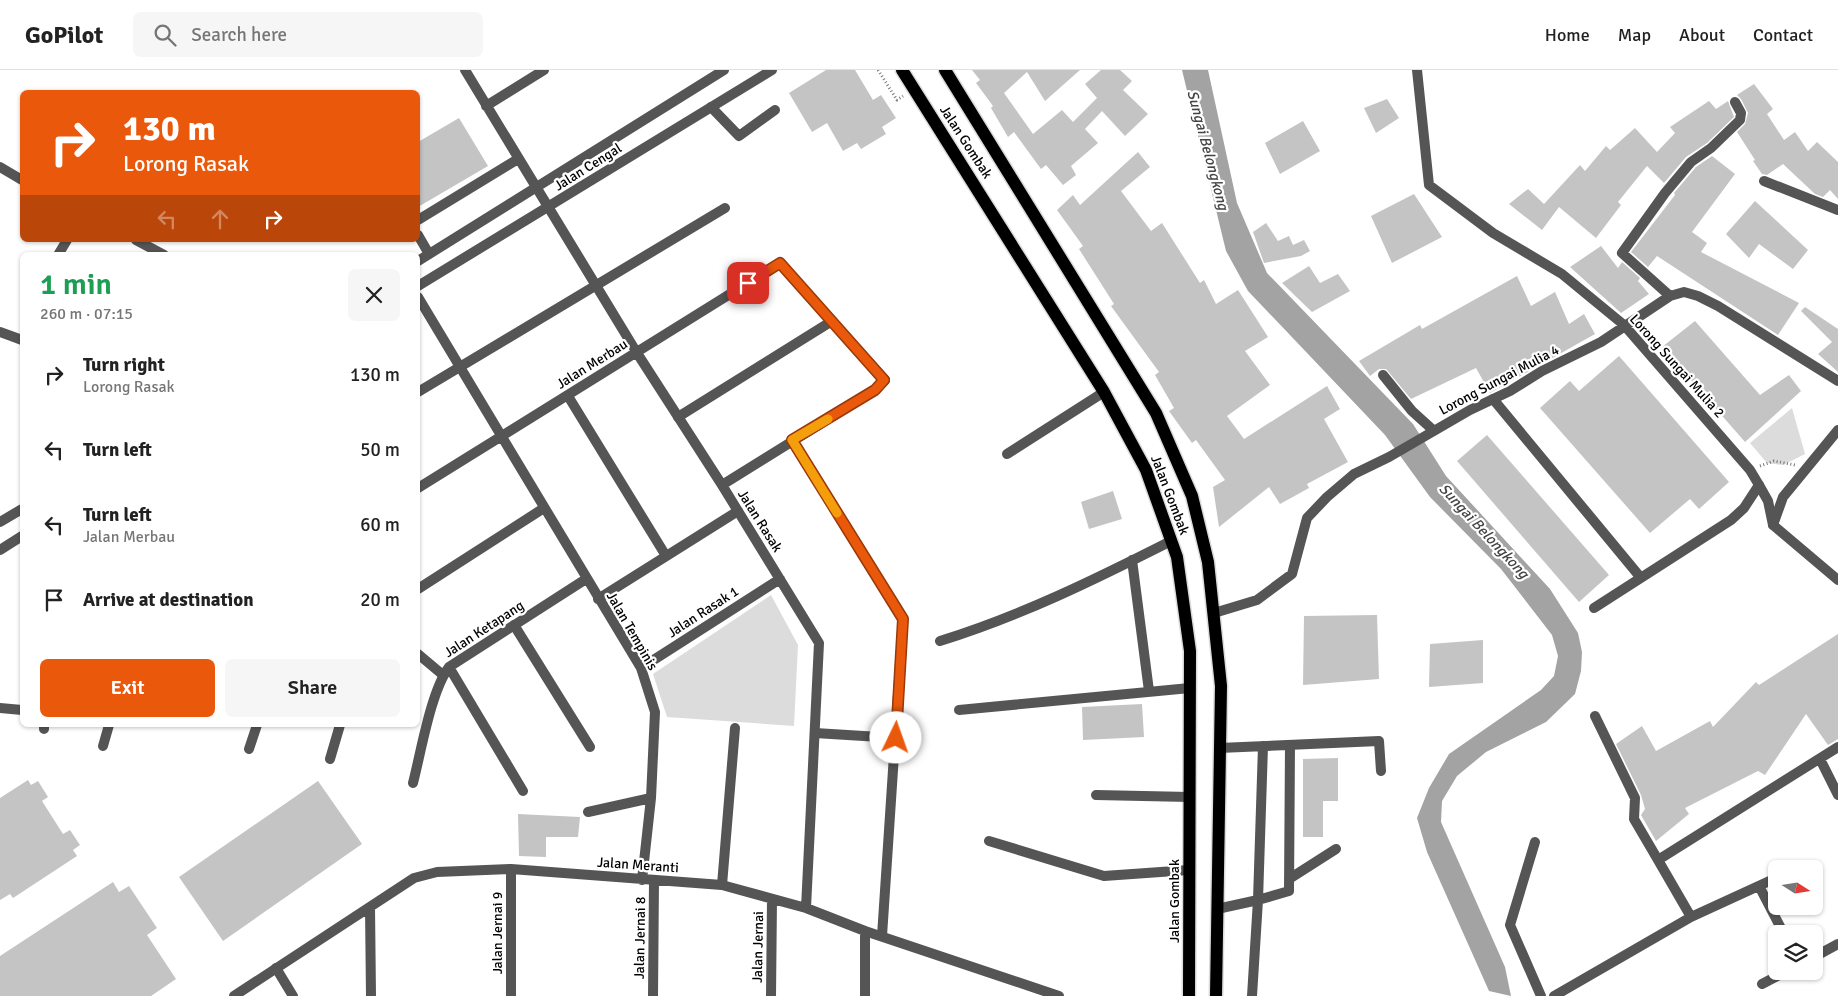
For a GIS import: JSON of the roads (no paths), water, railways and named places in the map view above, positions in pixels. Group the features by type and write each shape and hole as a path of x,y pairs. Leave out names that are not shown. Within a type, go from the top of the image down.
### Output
{"main road":[{"name":"Jalan Gombak","path":"902,70 1104,392 1146,470 1177,556 1190,651 1189,996"},
{"name":"Jalan Gombak","path":"945,70 1156,412 1192,496 1208,562 1221,686 1216,996"}],"street":[{"name":"Jalan Rasak","path":"465,70 536,189 819,643 806,908"},
{"path":"486,106 544,70"},
{"name":"Jalan Cengal","path":"420,260 724,70"},
{"name":"Jalan Cengal","path":"420,285 772,70"},
{"name":"Lorong Sungai Mulia 2","path":"1417,70 1429,184 1494,233 1562,274 1624,325 1750,470 1768,501 1773,525"},
{"path":"1735,102 1741,113 1740,120 1711,148 1692,162 1665,193 1622,253 1670,296 1684,292 1718,306 1838,380"},
{"path":"711,107 739,136 775,110"},
{"path":"420,219 518,159"},
{"path":"0,167 20,179"},
{"path":"1764,181 1838,210"},
{"path":"420,391 725,208"},
{"path":"420,238 429,254"},
{"path":"140,242 158,252"},
{"name":"Jalan Merbau","path":"420,487 780,263 832,321"},
{"name":"Lorong Sungai Mulia 4","path":"1214,613 1257,600 1280,585 1292,574 1307,518 1327,497 1354,474 1389,457 1430,432 1542,371 1601,342 1670,296"},
{"name":"Jalan Tempinis","path":"420,299 641,668 655,712 651,798 642,880"},
{"path":"678,417 832,321 884,380 875,390 722,485"},
{"path":"0,332 20,339"},
{"path":"1383,375 1430,432"},
{"path":"1007,454 1104,392"},
{"path":"568,396 666,556"},
{"path":"1493,399 1641,578"},
{"path":"1838,430 1783,497 1773,525 1838,580"},
{"path":"792,440 903,619 882,936"},
{"path":"1594,608 1731,520 1744,508 1759,485"},
{"path":"420,588 544,508"},
{"path":"0,522 20,510"},
{"path":"598,599 738,511"},
{"path":"0,550 20,537"},
{"path":"940,641 1049,602 1171,541"},
{"path":"1132,560 1149,691"},
{"name":"Jalan Ketapang","path":"414,783 446,671 586,579"},
{"name":"Jalan Rasak 1","path":"641,668 780,579"},
{"path":"514,625 590,747"},
{"path":"420,655 446,671 523,791"},
{"path":"959,710 1190,688"},
{"path":"0,708 20,710"},
{"path":"1595,716 1636,798 1634,819 1691,917"},
{"path":"103,746 108,727"},
{"path":"249,749 256,727"},
{"path":"330,759 339,727"},
{"path":"722,886 735,728"},
{"path":"815,733 896,738"},
{"path":"1219,748 1379,741 1381,772"},
{"path":"1217,909 1289,891 1290,745"},
{"path":"1252,996 1258,900 1263,746"},
{"path":"1658,860 1838,747"},
{"path":"1820,759 1838,794"},
{"path":"1096,796 1190,797"},
{"path":"588,812 651,798"},
{"path":"989,841 1104,876 1189,870"},
{"path":"1535,842 1510,925 1541,996"},
{"path":"1289,879 1336,850"},
{"name":"Jalan Meranti","path":"234,996 414,878 437,872 511,869 722,886 806,908 865,931 1029,984 1059,996"},
{"name":"Jalan Jernai 9","path":"511,869 511,996"},
{"name":"Jalan Jernai 8","path":"653,996 654,881"},
{"path":"1554,996 1691,917 1768,882"},
{"path":"1759,886 1779,925"},
{"name":"Jalan Jernai","path":"771,996 772,899"},
{"path":"370,907 371,996"},
{"path":"865,931 865,996"},
{"path":"1823,952 1838,944"},
{"path":"276,968 293,996"},
{"path":"1762,984 1770,980"},
{"path":"1029,984 1029,996"}],"water":[{"name":"Sungai Belongkong","path":"1182,70 1208,70 1237,203 1267,273 1413,424 1446,476 1550,589 1578,633 1582,652 1581,671 1575,694 1546,722 1486,752 1457,776 1442,801 1441,822 1505,967 1511,996 1489,991 1427,852 1417,818 1429,788 1449,754 1541,690 1554,676 1558,656 1552,635 1501,569 1430,497 1385,435 1248,291 1226,251"}]}
